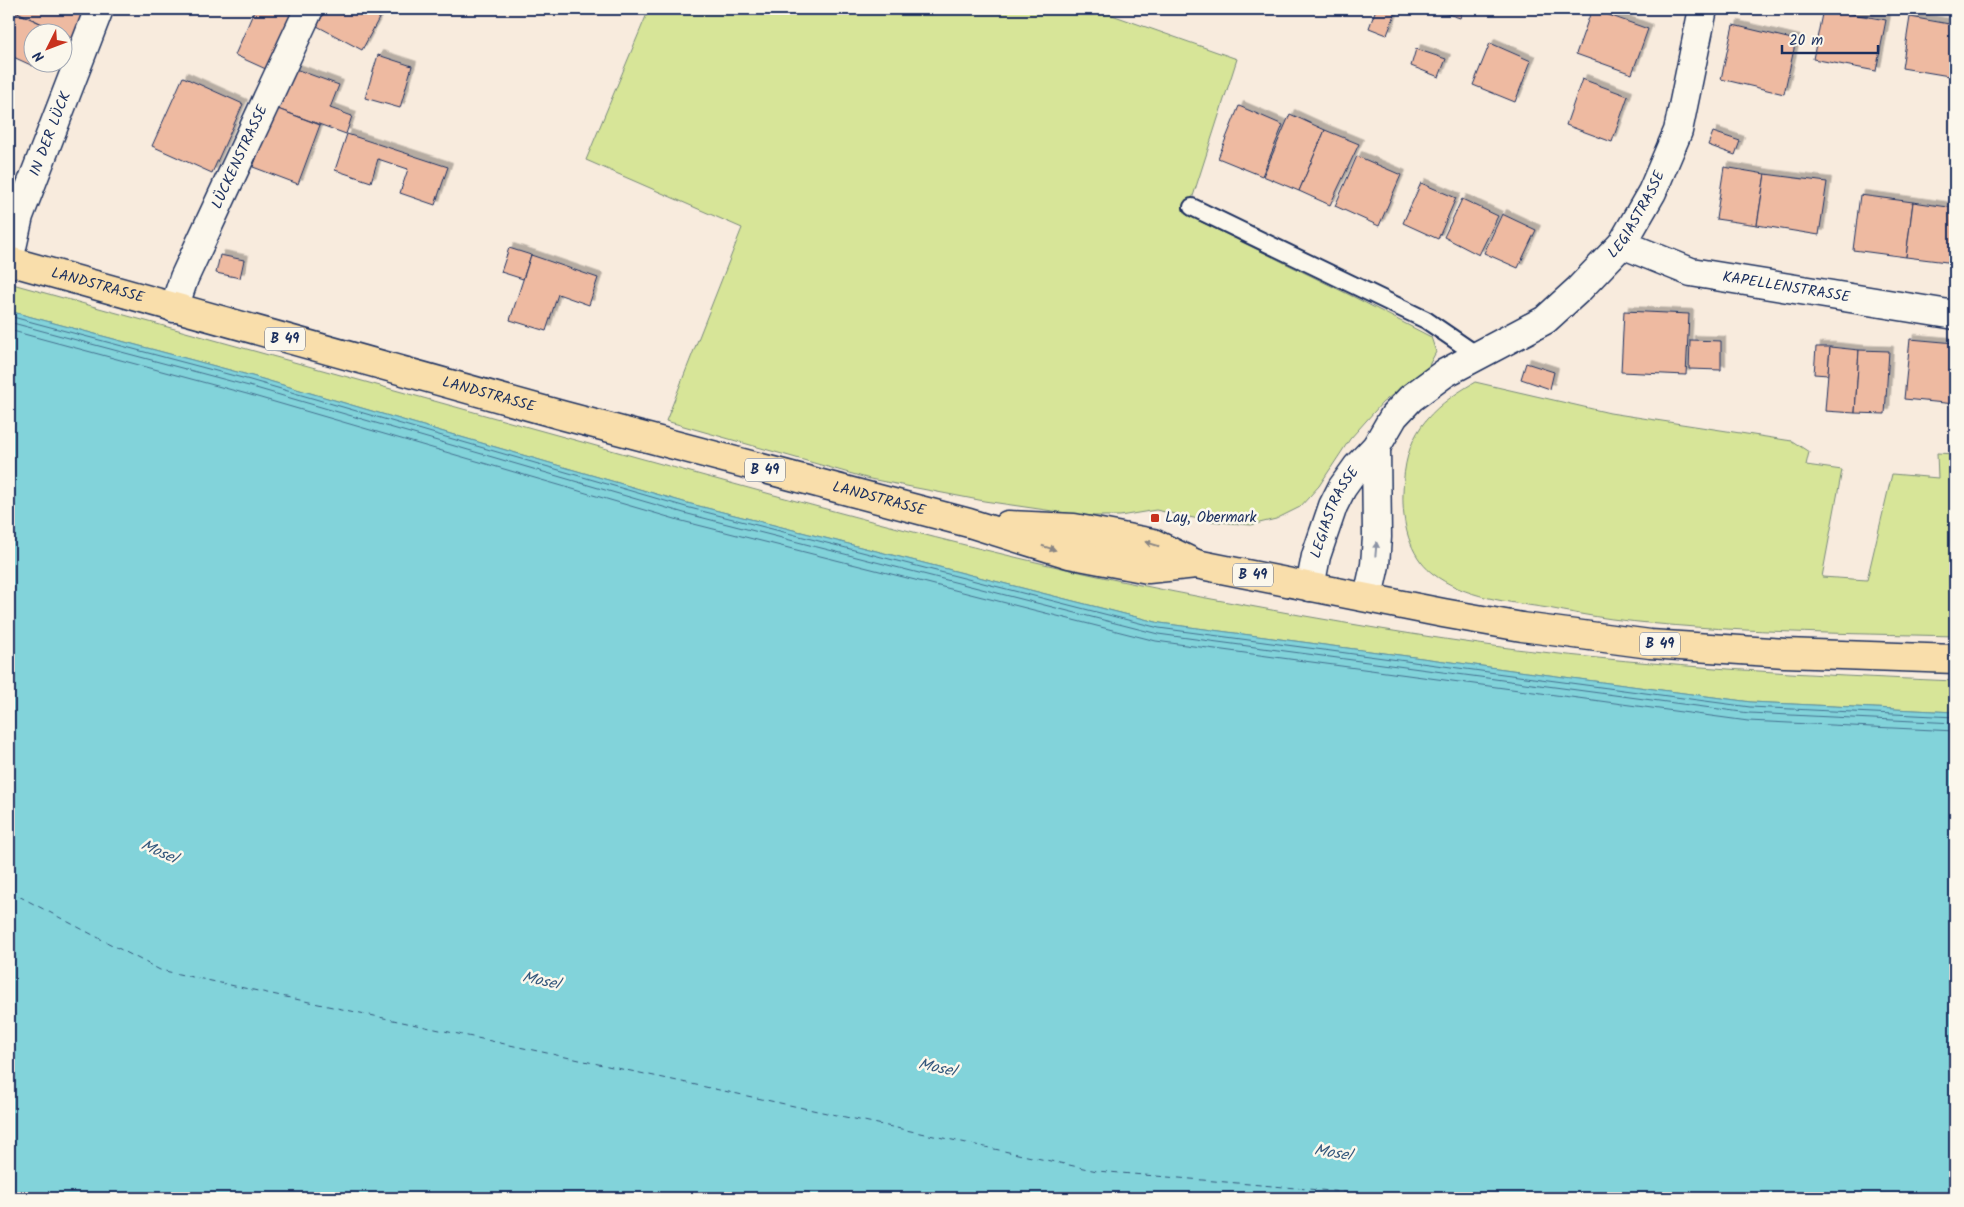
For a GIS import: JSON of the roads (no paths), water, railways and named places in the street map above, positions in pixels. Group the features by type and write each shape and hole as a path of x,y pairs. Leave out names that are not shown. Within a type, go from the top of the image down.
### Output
{"main road":[{"name":"LANDSTRASSE","path":"9,261 580,420 969,523 1074,528 1153,543 1196,564 1368,597"},
{"name":"B 49","path":"1368,597 1522,627 1650,644 1785,653 1955,659"}],"street":[{"name":"IN DER LÜCK","path":"9,261 19,216 99,9"},
{"name":"LÜCKENSTRASSE","path":"174,308 184,278 309,9"},
{"name":"LEGIASTRASSE","path":"1310,587 1316,556 1333,506 1347,480 1376,447 1394,416 1410,398 1445,373 1545,320 1579,290 1622,244 1652,192 1678,130 1703,9"},
{"name":"KAPELLENSTRASSE","path":"1622,244 1691,272 1955,315"},
{"name":"LEGIASTRASSE","path":"1368,597 1375,565 1377,537 1376,447"}],"lane":[{"path":"1192,207 1426,320 1477,356"}],"water":[{"name":"Mosel","path":"9,311 252,376 687,503 1160,623 1751,702 1955,712 1955,1198 9,1198"}],"place":[{"name":"Lay, Obermark","path":"1155,518"}]}
